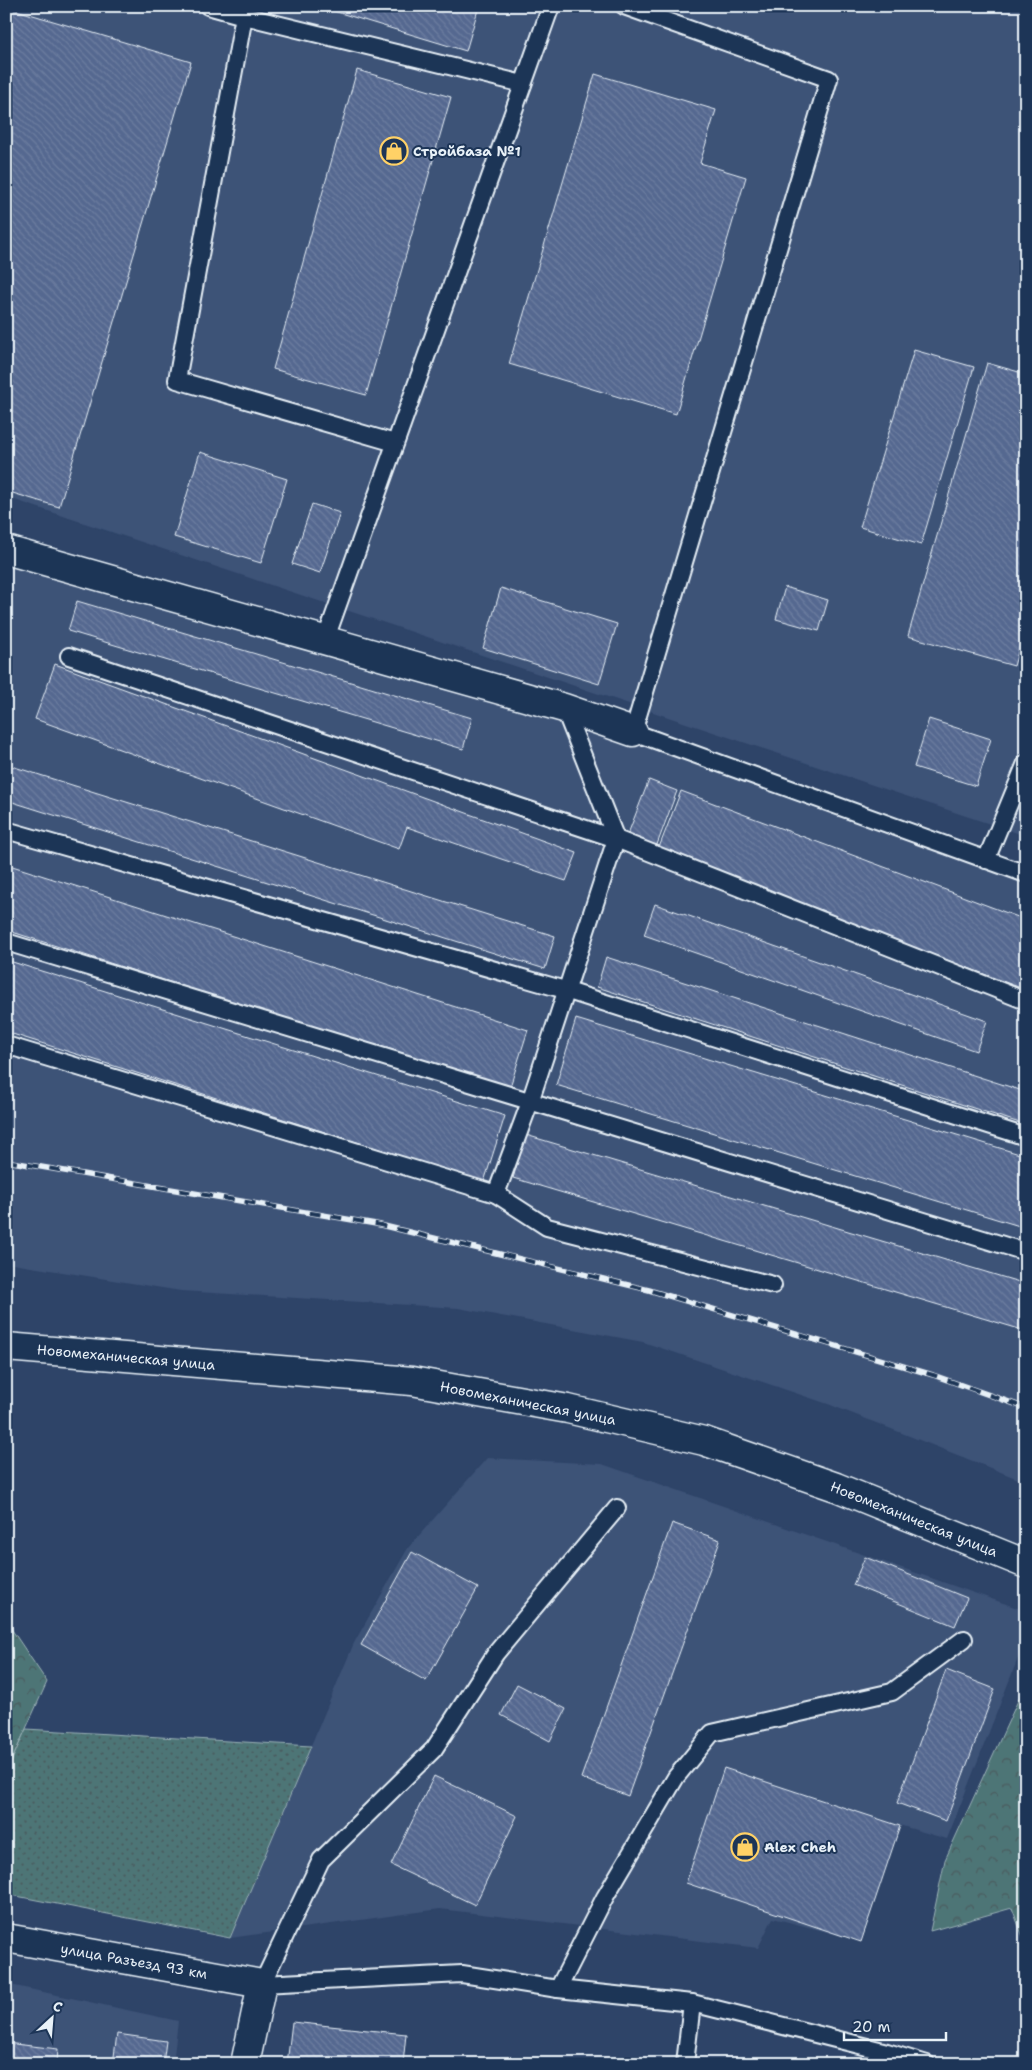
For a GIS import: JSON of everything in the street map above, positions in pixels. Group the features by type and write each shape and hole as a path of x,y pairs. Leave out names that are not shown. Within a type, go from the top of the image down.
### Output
{"main road":[{"path":"6,550 564,708 633,732"},
{"name":"Новомеханическая улица","path":"6,1347 412,1381 568,1409 704,1441 836,1487 1026,1564"},
{"name":"улица Разъезд 93 км","path":"6,1938 262,1984"},
{"path":"245,2064 262,1984"}],"lane":[{"path":"208,6 523,84"},
{"path":"325,641 551,6"},
{"path":"624,6 829,79 633,732 1026,874"},
{"path":"244,16 177,380 395,443"},
{"path":"69,656 616,839 1026,1001"},
{"path":"496,1194 530,1102 616,839 564,708"},
{"path":"986,860 1026,763"},
{"path":"6,830 566,990 1026,1137"},
{"path":"6,942 1026,1252"},
{"path":"6,1045 496,1194 547,1227 773,1285"},
{"path":"617,1508 496,1653 434,1749 321,1860 262,1984 462,1974 558,1989 692,2003 928,2064"},
{"path":"558,1989 605,1897 676,1777 712,1733 892,1692 964,1639"},
{"path":"685,2064 692,2003"}],"shaded area":[{"path":"6,6 1026,6 1026,836 6,497"},
{"path":"6,567 325,641 693,758 1026,876 1026,1482 828,1404 643,1342 458,1308 181,1291 6,1263"},
{"path":"487,1458 602,1464 1026,1611 1026,1638 947,1839 899,1825 862,1941 773,1918 758,1948 440,1909 230,1938 354,1643 408,1548"},
{"path":"6,1984 178,2021 173,2064 6,2064"}],"green space":[{"path":"6,1621 47,1682 6,1773"},
{"path":"1026,1683 1026,1945 1012,1908 930,1931 945,1860"},
{"path":"26,1729 311,1746 230,1938 6,1894 6,1773"}],"building":[{"path":"317,6 479,6 466,51"},
{"path":"6,7 191,62 59,507 6,491"},
{"path":"357,70 451,97 366,395 273,369"},
{"path":"595,74 716,110 700,163 746,177 676,414 509,364"},
{"path":"914,350 974,367 921,545 860,527"},
{"path":"987,363 1026,374 1026,624 1014,666 908,636"},
{"path":"200,452 287,479 261,563 174,537"},
{"path":"312,504 340,513 320,573 292,564"},
{"path":"785,587 828,600 819,631 776,619"},
{"path":"501,588 617,624 599,684 483,648"},
{"path":"77,601 472,718 463,749 68,631"},
{"path":"55,664 577,853 566,881 407,827 399,849 35,719"},
{"path":"929,719 991,739 976,786 914,767"},
{"path":"8,765 555,936 545,969 6,800"},
{"path":"649,780 677,791 655,850 626,839"},
{"path":"681,791 1026,920 1026,990 658,850"},
{"path":"6,864 528,1030 509,1090 6,930"},
{"path":"655,904 987,1021 976,1051 644,935"},
{"path":"606,957 1026,1092 1026,1125 597,987"},
{"path":"6,960 505,1116 484,1182 6,1032"},
{"path":"576,1019 1026,1156 1026,1228 556,1085"},
{"path":"526,1135 1026,1284 1026,1331 513,1178"},
{"path":"672,1523 720,1540 628,1796 581,1778"},
{"path":"412,1552 478,1588 426,1681 361,1645"},
{"path":"865,1557 967,1598 955,1626 853,1585"},
{"path":"946,1670 995,1689 946,1821 897,1803"},
{"path":"517,1684 566,1709 550,1741 501,1715"},
{"path":"724,1768 900,1826 861,1942 686,1883"},
{"path":"434,1776 517,1816 475,1905 391,1865"},
{"path":"292,2022 406,2034 403,2064 287,2064"},
{"path":"117,2034 166,2041 163,2064 113,2064"},
{"path":"6,2043 58,2049 57,2064 6,2064"}],"railway":[{"path":"6,1161 376,1224 649,1290 933,1375 1026,1408"}],"place":[{"name":"Стройбаза №1","path":"394,151"},
{"name":"Alex Cheh","path":"745,1847"}]}
